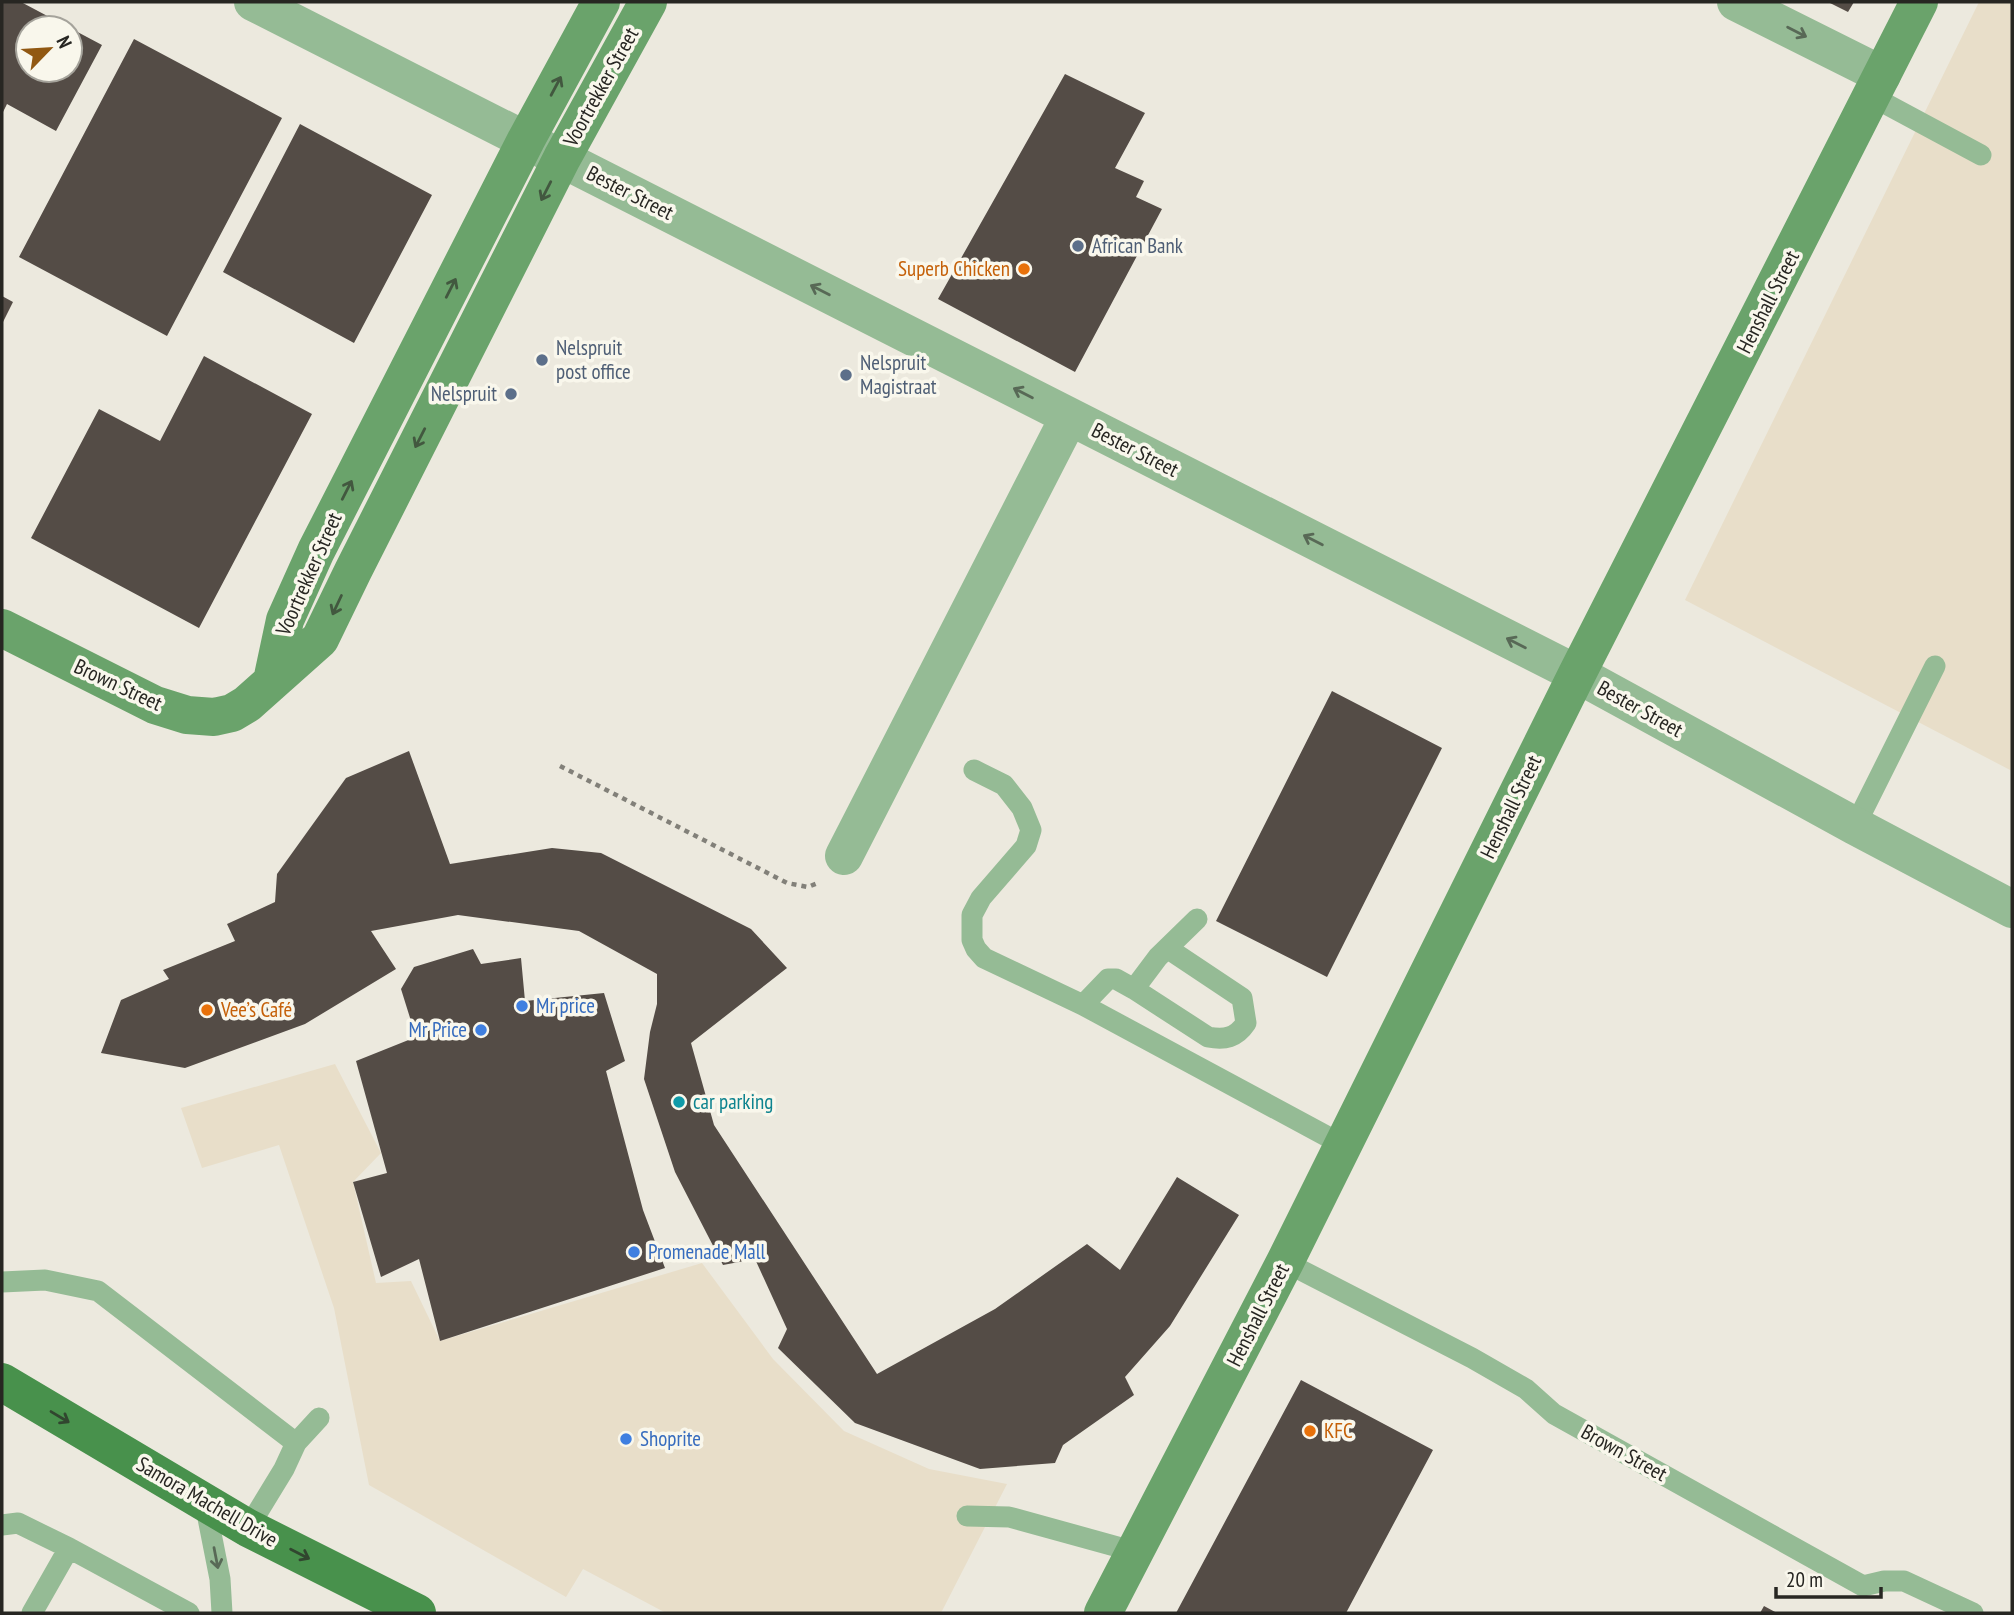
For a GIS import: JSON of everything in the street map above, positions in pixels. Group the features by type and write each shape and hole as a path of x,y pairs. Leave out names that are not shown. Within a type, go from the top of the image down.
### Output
{"main road":[{"name":"Samora Machell Drive","path":"2,1382 248,1528 417,1613"}],"street":[{"name":"Bester Street","path":"253,2 1577,674 2012,909"},
{"name":"Voortrekker Street","path":"272,681 285,620 316,551 526,140 601,2"},
{"name":"Voortrekker Street","path":"272,681 320,639 562,158 648,2"},
{"path":"1736,2 1877,86"},
{"name":"Henshall Street","path":"1103,1613 1285,1262 1577,674 1919,2"},
{"path":"844,856 1069,416"},
{"name":"Brown Street","path":"2,628 155,705 187,715 214,717 232,713 257,696 272,681"}],"lane":[{"path":"1877,86 1981,155"},
{"path":"1855,826 1936,666"},
{"path":"974,770 1004,785 1022,808 1031,830 1026,846 981,898 972,915 972,940 984,958 1083,1005 1343,1145"},
{"path":"1134,989 1167,948 1197,919"},
{"path":"1083,1005 1108,979 1116,979 1208,1037 1221,1040 1240,1031 1246,1023 1242,998 1167,948"},
{"name":"Brown Street","path":"1285,1262 1472,1358 1526,1389 1554,1414 1863,1586 1884,1581 1904,1581 1973,1613"},
{"path":"2,1282 45,1280 98,1291 296,1443"},
{"path":"248,1528 284,1469 296,1443 319,1418"},
{"path":"205,1503 220,1579 222,1613"},
{"path":"967,1516 1009,1517 1136,1552"},
{"path":"2,1525 18,1523 189,1613"},
{"path":"32,1613 69,1548"}],"path":[{"path":"560,765 787,883 808,887 820,881 844,856"}],"shaded area":[{"path":"1979,2 2012,2 2012,771 1685,600"},
{"path":"335,1064 381,1153 353,1182 376,1283 411,1281 440,1341 702,1263 773,1359 844,1431 929,1469 1007,1484 941,1613 666,1613 583,1569 566,1597 369,1485 334,1308 279,1145 202,1168 181,1108"}],"building":[{"path":"2,2 21,2 44,14 14,14 14,84 81,84 56,131 7,104 2,114"},
{"path":"1828,2 1854,2 1848,12"},
{"path":"84,35 102,45 84,79"},
{"path":"134,39 282,118 167,336 19,257"},
{"path":"1065,74 1145,113 1115,168 1144,181 1136,197 1162,209 1075,372 938,299"},
{"path":"300,124 432,195 354,343 223,272"},
{"path":"2,296 13,302 2,324"},
{"path":"204,356 312,414 199,628 31,538 99,409 160,441"},
{"path":"1332,691 1442,748 1327,977 1216,921"},
{"name":"car parking","path":"409,751 450,864 552,848 601,853 751,929 787,968 691,1043 714,1125 877,1374 995,1309 1087,1244 1120,1270 1177,1177 1239,1215 1170,1326 1125,1377 1134,1395 1063,1445 1055,1463 980,1469 855,1423 778,1348 787,1329 755,1259 723,1265 675,1172 644,1079 650,1032 657,1004 657,974 579,931 458,915 371,931 396,969 305,1024 185,1068 101,1053 121,1000 169,979 163,970 235,941 227,924 275,902 277,874 346,778"},
{"path":"473,949 481,964 521,958 525,1001 604,993 625,1061 606,1071 643,1210 665,1268 440,1341 419,1259 381,1277 353,1182 387,1173 356,1061 416,1037 401,989 414,967"},
{"path":"1301,1380 1433,1450 1346,1613 1176,1613"},
{"path":"1764,1606 1777,1613 1760,1613"}],"place":[{"name":"African Bank","path":"1078,246"},
{"name":"Superb Chicken","path":"1024,269"},
{"name":"Nelspruit post office","path":"542,360"},
{"name":"Nelspruit Magistraat","path":"846,375"},
{"name":"Nelspruit","path":"511,394"},
{"name":"Mr price","path":"522,1006"},
{"name":"Vee’s Café","path":"207,1010"},
{"name":"Mr Price","path":"481,1030"},
{"name":"car parking","path":"679,1102"},
{"name":"Promenade Mall","path":"634,1252"},
{"name":"KFC","path":"1310,1431"},
{"name":"Shoprite","path":"626,1439"}]}
